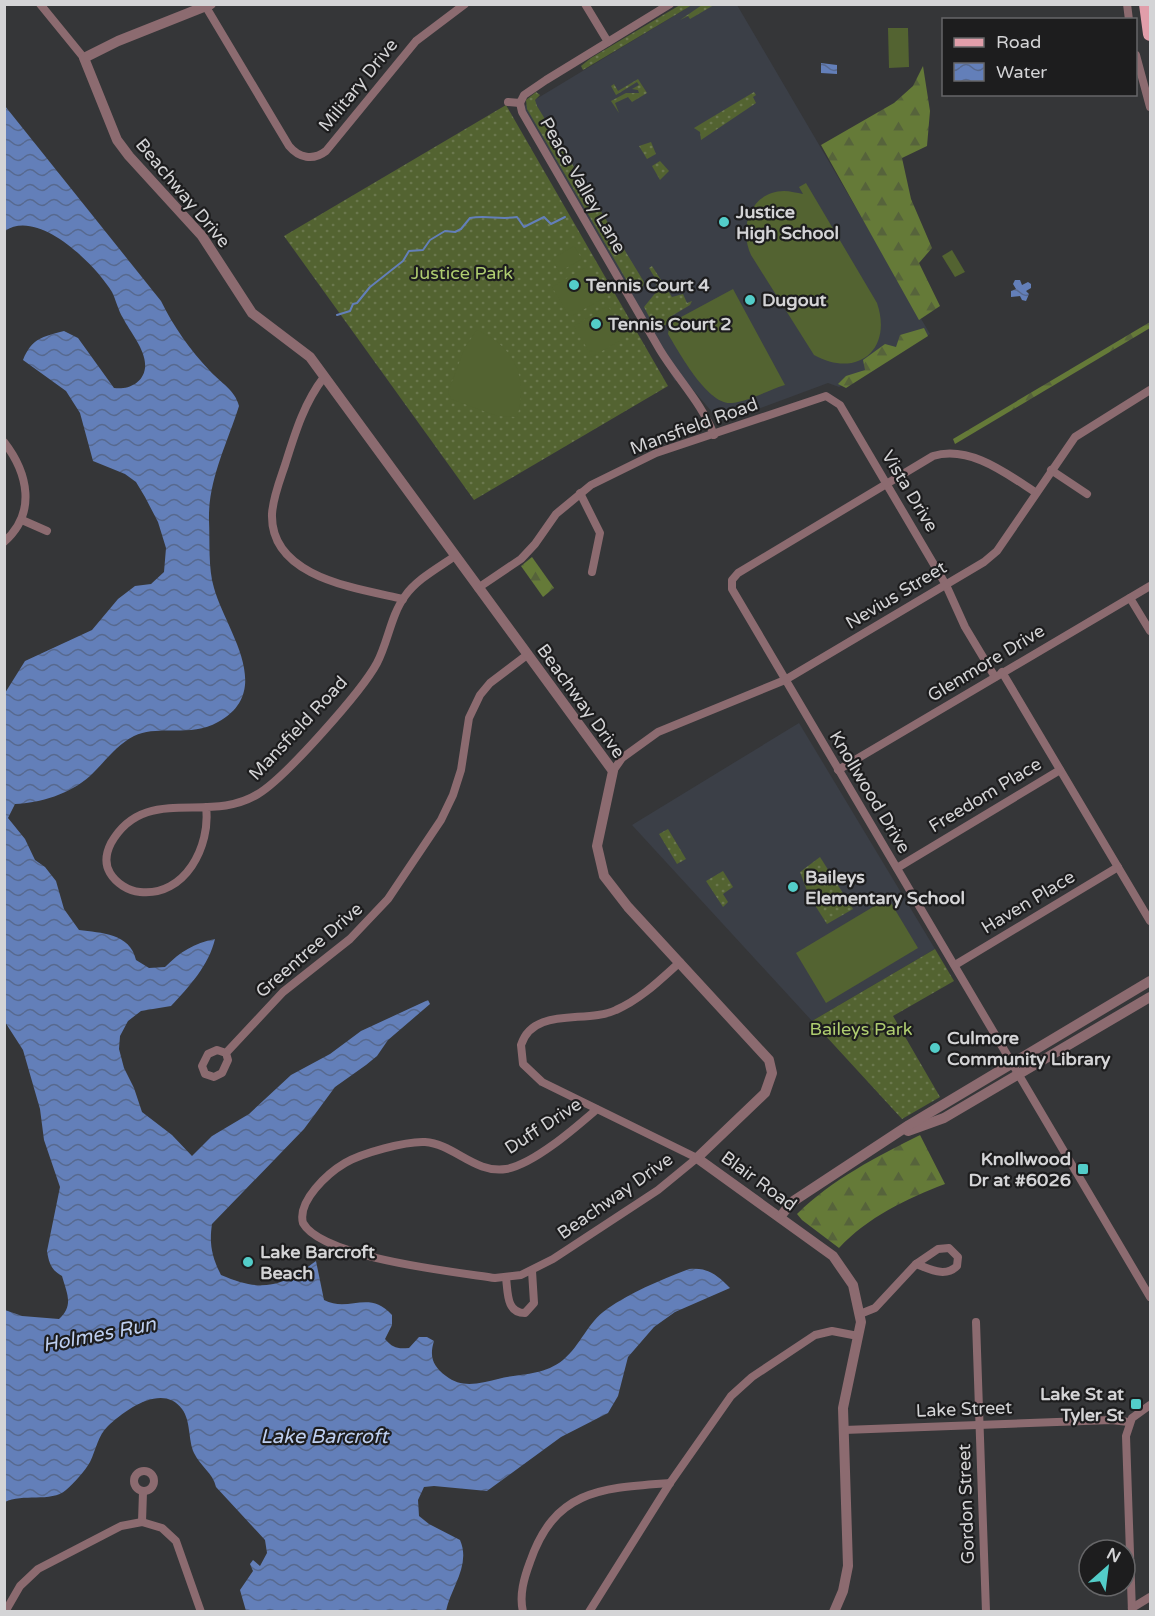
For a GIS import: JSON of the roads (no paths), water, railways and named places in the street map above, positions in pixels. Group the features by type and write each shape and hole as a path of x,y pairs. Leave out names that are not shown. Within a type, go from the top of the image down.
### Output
{"main road":[{"path":"1146,4 1150,34"}],"street":[{"name":"Beachway Drive","path":"40,4 84,58 93,75 108,120 123,148 202,236 252,313 303,350 613,771 598,833 600,867 610,886 766,1055 771,1066 771,1080 765,1093 697,1158 658,1190 532,1271 506,1278 390,1261 340,1246 314,1235 305,1227"},
{"name":"Military Drive","path":"208,6 289,146 299,155 310,158 326,152 416,42 465,4"},
{"path":"585,4 608,42"},
{"name":"Peace Valley Lane","path":"670,4 524,95 520,103 522,112 627,294 671,369 707,419 714,435"},
{"path":"84,58 118,41 208,6"},
{"path":"1137,60 1150,106"},
{"name":"Peace Valley Lane","path":"508,102 520,103"},
{"path":"324,377 305,407 278,486 272,513 276,541 285,556 306,570 362,589 403,598"},
{"name":"Nevius Street","path":"613,771 622,758 658,732 785,680 984,562 997,551 1067,445 1083,430 1150,390"},
{"name":"Mansfield Road","path":"478,588 530,550 556,514 579,493 656,453 821,397"},
{"name":"Vista Drive","path":"821,397 830,397 840,405 946,585 965,627 999,674 1060,770 1150,921"},
{"path":"4,442 23,472 27,497 22,520 4,542"},
{"path":"886,484 933,456 950,453 994,466 1035,492"},
{"path":"1051,470 1087,494"},
{"name":"Knollwood Drive","path":"886,484 738,573 732,584 733,593 1150,1297"},
{"path":"579,493 600,533 592,572"},
{"path":"22,520 47,531"},
{"name":"Mansfield Road","path":"206,807 205,832 196,861 171,885 155,891 140,892 126,888 110,872 106,863 110,845 132,818 157,808 206,807 224,807 257,795 279,777 372,672 403,598 413,587 455,556"},
{"name":"Glenmore Drive","path":"838,770 1150,586"},
{"path":"1130,598 1150,631"},
{"name":"Greentree Drive","path":"226,1053 283,992 350,939 388,899 441,820 453,795 469,718 480,695 490,683 527,655"},
{"name":"Freedom Place","path":"897,868 1060,770"},
{"name":"Haven Place","path":"955,965 1118,867"},
{"name":"Blair Road","path":"680,962 639,998 618,1010 598,1016 546,1020 531,1028 522,1040 521,1057 534,1077 697,1158 833,1256 843,1267 853,1285 860,1314 858,1336 844,1394 848,1566 843,1591 834,1611"},
{"path":"780,1217 792,1202 891,1137 1150,981"},
{"path":"891,1137 944,1118 1150,997"},
{"name":"Duff Drive","path":"305,1227 302,1218 306,1203 332,1173 354,1159 423,1142 448,1149 486,1168 514,1167 559,1139 597,1109"},
{"path":"860,1314 875,1308 916,1264 938,1249 953,1249 958,1257 957,1266 947,1272 916,1264"},
{"path":"506,1278 511,1306 517,1312 525,1313 534,1303 532,1271"},
{"name":"Gordon Street","path":"976,1322 986,1611"},
{"path":"589,1611 670,1483 723,1406 752,1377 814,1335 832,1330 858,1336"},
{"path":"1132,1610 1126,1436 1129,1422 1137,1413 1150,1405"},
{"name":"Lake Street","path":"844,1430 1111,1420 1129,1422"},
{"path":"523,1611 522,1588 535,1548 546,1527 562,1509 592,1492 670,1483"},
{"path":"142,1522 143,1492"},
{"path":"5,1611 20,1586 38,1569 120,1526 142,1522 162,1528 176,1541 201,1611"},
{"path":"1132,1610 1150,1597"}],"water":[{"path":"821,63 837,65 837,74 821,73"},
{"name":"Lake Barcroft","path":"5,106 161,301 189,347 231,391 239,406 215,476 209,520 212,580 242,658 245,676 243,693 235,709 207,727 154,731 134,736 116,749 90,776 73,788 34,802 15,804 8,818 25,839 35,860 45,867 56,881 64,909 79,930 121,939 133,951 136,960 149,968 165,967 188,949 215,939 203,967 171,1006 141,1011 128,1021 120,1036 119,1049 124,1068 142,1112 172,1135 192,1156 212,1136 249,1114 291,1075 330,1054 361,1031 428,1000 430,1004 388,1040 377,1056 335,1087 304,1129 212,1224 212,1250 221,1275 249,1284 271,1284 292,1277 316,1261 324,1300 342,1304 367,1302 384,1307 392,1315 392,1325 385,1339 388,1342 396,1347 409,1348 419,1337 427,1337 434,1341 432,1356 438,1369 452,1380 465,1384 548,1369 563,1360 575,1348 594,1321 607,1309 636,1292 689,1269 702,1269 712,1273 730,1288 675,1312 654,1327 628,1357 618,1396 608,1413 561,1437 487,1491 424,1487 418,1500 419,1516 429,1524 460,1540 463,1549 462,1567 446,1611 246,1611 240,1590 253,1571 250,1564 253,1560 260,1566 267,1553 265,1540 216,1487 194,1453 185,1414 174,1402 165,1398 155,1398 134,1406 108,1426 99,1438 88,1465 79,1477 60,1494 12,1499 5,1502 5,1310 22,1316 59,1319 64,1314 68,1299 62,1276 51,1266 47,1251 60,1187 44,1140 40,1109 23,1050 5,1022 5,693 25,661 92,630 118,599 135,586 151,584 164,572 166,548 158,522 136,482 125,474 93,461 80,413 66,391 23,360 34,343 64,331 78,338 114,388 134,385 144,374 145,368 141,348 121,315 112,292 93,267 64,242 49,233 33,227 18,226 5,231"},
{"path":"1015,280 1020,280 1022,285 1028,282 1031,284 1031,288 1026,291 1029,294 1026,301 1020,296 1011,297 1011,291 1016,289 1013,284"}],"waterway":[{"path":"337,315 350,311 353,304 357,303 370,287 403,261 409,251 423,250 430,240 445,231 455,232 461,229 470,218 517,217 524,227 544,217 551,224 565,217"}],"place":[{"name":"Justice High School","path":"724,222"},
{"name":"Tennis Court 4","path":"574,285"},
{"name":"Dugout","path":"750,300"},
{"name":"Tennis Court 2","path":"596,324"},
{"name":"Baileys Elementary School","path":"793,887"},
{"name":"Culmore Community Library","path":"935,1048"},
{"name":"Knollwood Dr at #6026","path":"1083,1169"},
{"name":"Lake Barcroft Beach","path":"248,1262"},
{"name":"Lake St at Tyler St","path":"1136,1404"}],"park label":[{"name":"Justice Park","path":"462,273"},
{"name":"Baileys Park","path":"861,1029"}],"water label":[{"name":"Holmes Run","path":"99,1334"}]}
